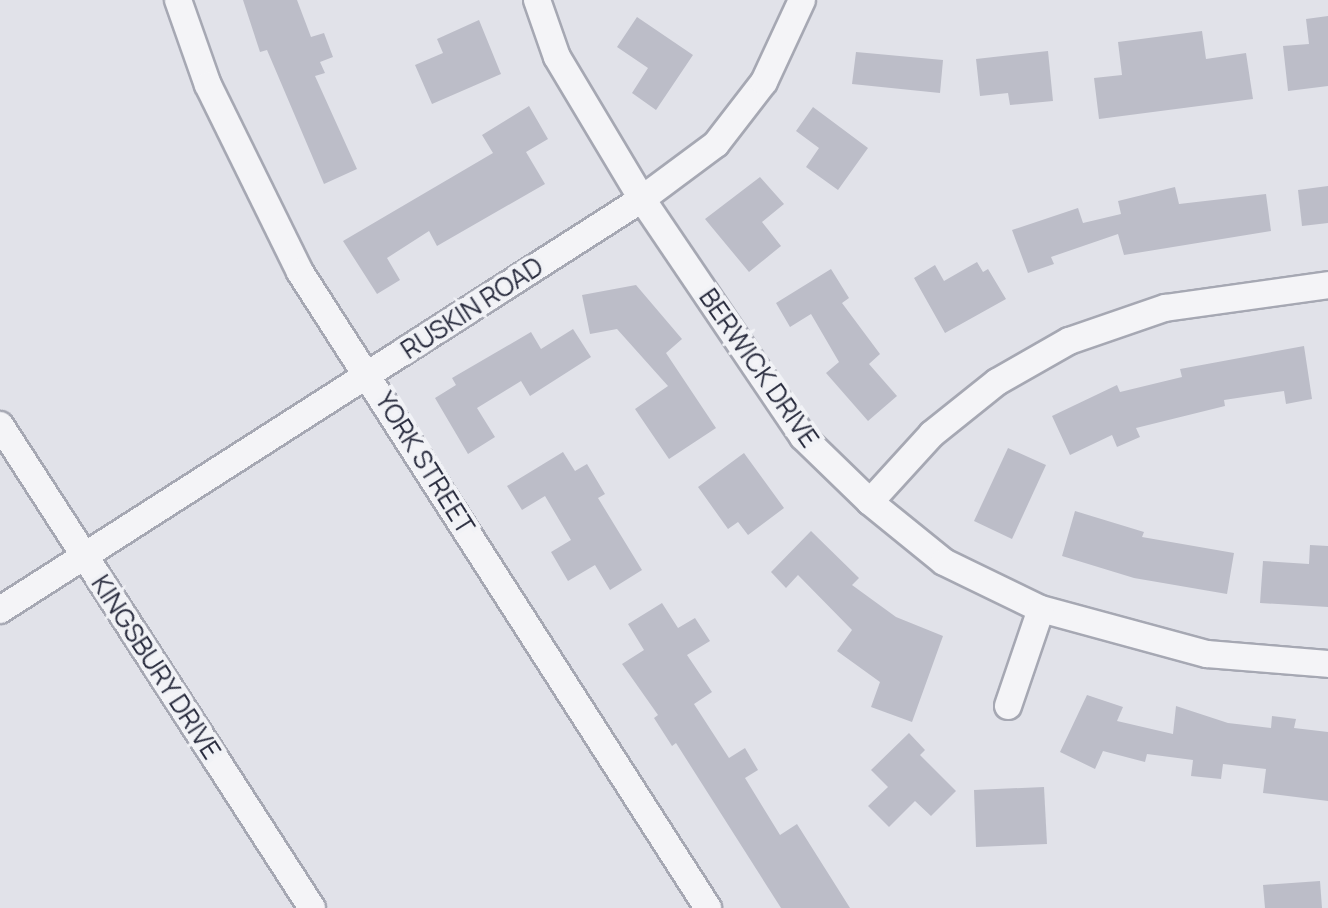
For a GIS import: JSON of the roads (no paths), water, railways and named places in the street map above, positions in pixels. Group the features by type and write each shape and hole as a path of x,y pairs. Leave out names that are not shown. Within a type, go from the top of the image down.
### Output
{"street":[{"name":"YORK STREET","path":"178,0 208,85 300,272 708,908"},
{"name":"BERWICK DRIVE","path":"537,0 557,57 642,199 803,437 870,502 944,562 1041,609 1207,654 1328,664"},
{"name":"RUSKIN ROAD","path":"0,610 642,199 716,144 764,82 802,0"},
{"path":"870,502 932,434 997,382 1069,341 1165,308 1328,285"},
{"name":"KINGSBURY DRIVE","path":"0,425 312,908"},
{"path":"1008,706 1041,609"}]}
